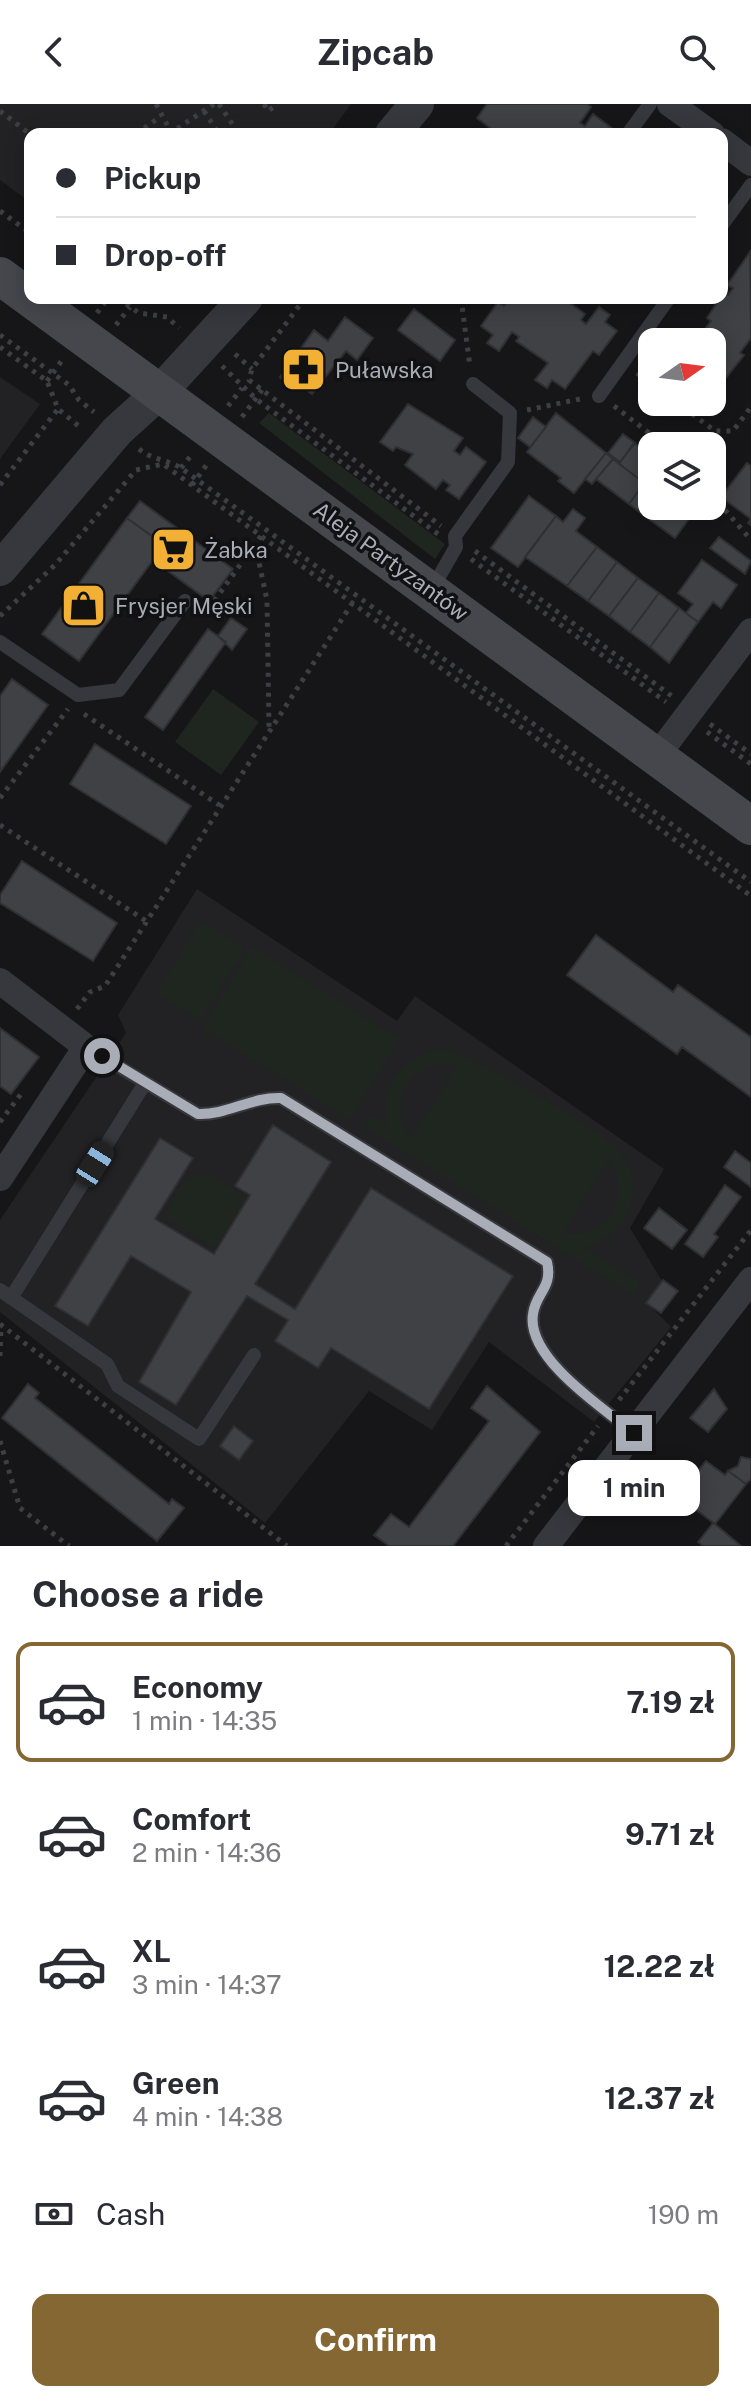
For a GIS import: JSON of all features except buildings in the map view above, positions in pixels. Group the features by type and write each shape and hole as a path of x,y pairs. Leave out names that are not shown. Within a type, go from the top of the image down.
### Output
{"main road":[{"name":"Aleja Partyzantów","path":"0,276 24,294"},
{"name":"Aleja Partyzantów","path":"38,304 751,826"}],"street":[{"path":"397,128 417,104"},
{"path":"670,104 704,128"},
{"path":"728,146 751,163"},
{"path":"0,569 117,431 159,393 241,304"},
{"path":"656,757 751,631"},
{"path":"0,981 86,1047 0,1178"},
{"path":"546,1546 751,1280"}],"lane":[{"path":"632,128 650,104"},
{"path":"728,217 751,185"},
{"path":"599,396 665,304"},
{"path":"431,589 456,547 455,536 508,462 510,413 473,384"},
{"path":"0,642 75,699 119,690 185,601"},
{"path":"86,1047 198,1114 215,1115 261,1097 281,1098 547,1262 550,1278 533,1312 533,1337 575,1387 634,1433"},
{"path":"145,1083 6,1294 107,1364 118,1386 199,1439 254,1355"}],"path":[{"path":"156,104 167,128"},
{"path":"180,128 216,104 234,128"},
{"path":"264,104 268,111 278,104"},
{"path":"0,111 24,129"},
{"path":"204,111 215,128"},
{"path":"144,128 160,117"},
{"path":"0,211 24,229"},
{"path":"301,304 252,369 249,380 751,754"},
{"path":"462,304 473,384"},
{"path":"0,335 69,385 79,400 149,458 166,458 181,468 751,882"},
{"path":"0,347 47,381 58,409 0,485"},
{"path":"510,413 599,396 647,432"},
{"path":"695,416 715,431 733,431 751,407"},
{"path":"0,616 55,565 136,470 163,464 751,896"},
{"path":"726,511 751,540"},
{"path":"185,601 187,597 207,611 261,536"},
{"path":"255,544 267,600 269,728"},
{"path":"62,1029 90,992 105,986 219,805 353,602"},
{"path":"0,798 75,699 88,720 219,805"},
{"path":"0,825 146,921"},
{"path":"506,1546 751,1230"},
{"path":"0,1324 0,1356"},
{"path":"0,1324 287,1546"},
{"path":"0,1441 20,1508 69,1546"}],"shaded area":[{"path":"0,104 351,104 333,128 24,128 24,198 0,180"},
{"path":"0,377 40,404 0,459"},
{"path":"269,413 445,544 435,559 259,423"},
{"path":"213,689 259,722 221,775 175,742"},
{"path":"197,889 397,1021 415,996 664,1169 630,1228 662,1281 647,1303 671,1327 594,1422 489,1342 432,1430 369,1391 265,1523 0,1312 0,1220 126,1033 118,1015"},
{"path":"201,921 245,948 200,1021 156,994"},
{"path":"252,947 400,1039 350,1120 202,1028"},
{"path":"446,1049 482,1064 565,1112 620,1152 633,1181 629,1210 612,1233 585,1248 641,1283 633,1295 364,1127 371,1115 388,1125 388,1096 398,1073 418,1057","holes":["445,1063 457,1066 411,1138 401,1113 404,1090 420,1072","608,1160 616,1173 619,1187 612,1212 604,1222 592,1229 563,1233"]},
{"path":"207,1173 247,1198 216,1248 163,1217 186,1179"}],"place":[{"name":"Puławska","path":"304,370"},
{"name":"Żabka","path":"173,550"},
{"name":"Frysjer Męski","path":"84,606"}],"route":[{"path":"102,1056 198,1114 215,1115 261,1097 281,1098 547,1262 550,1278 533,1312 533,1337 575,1387 634,1433"}]}
